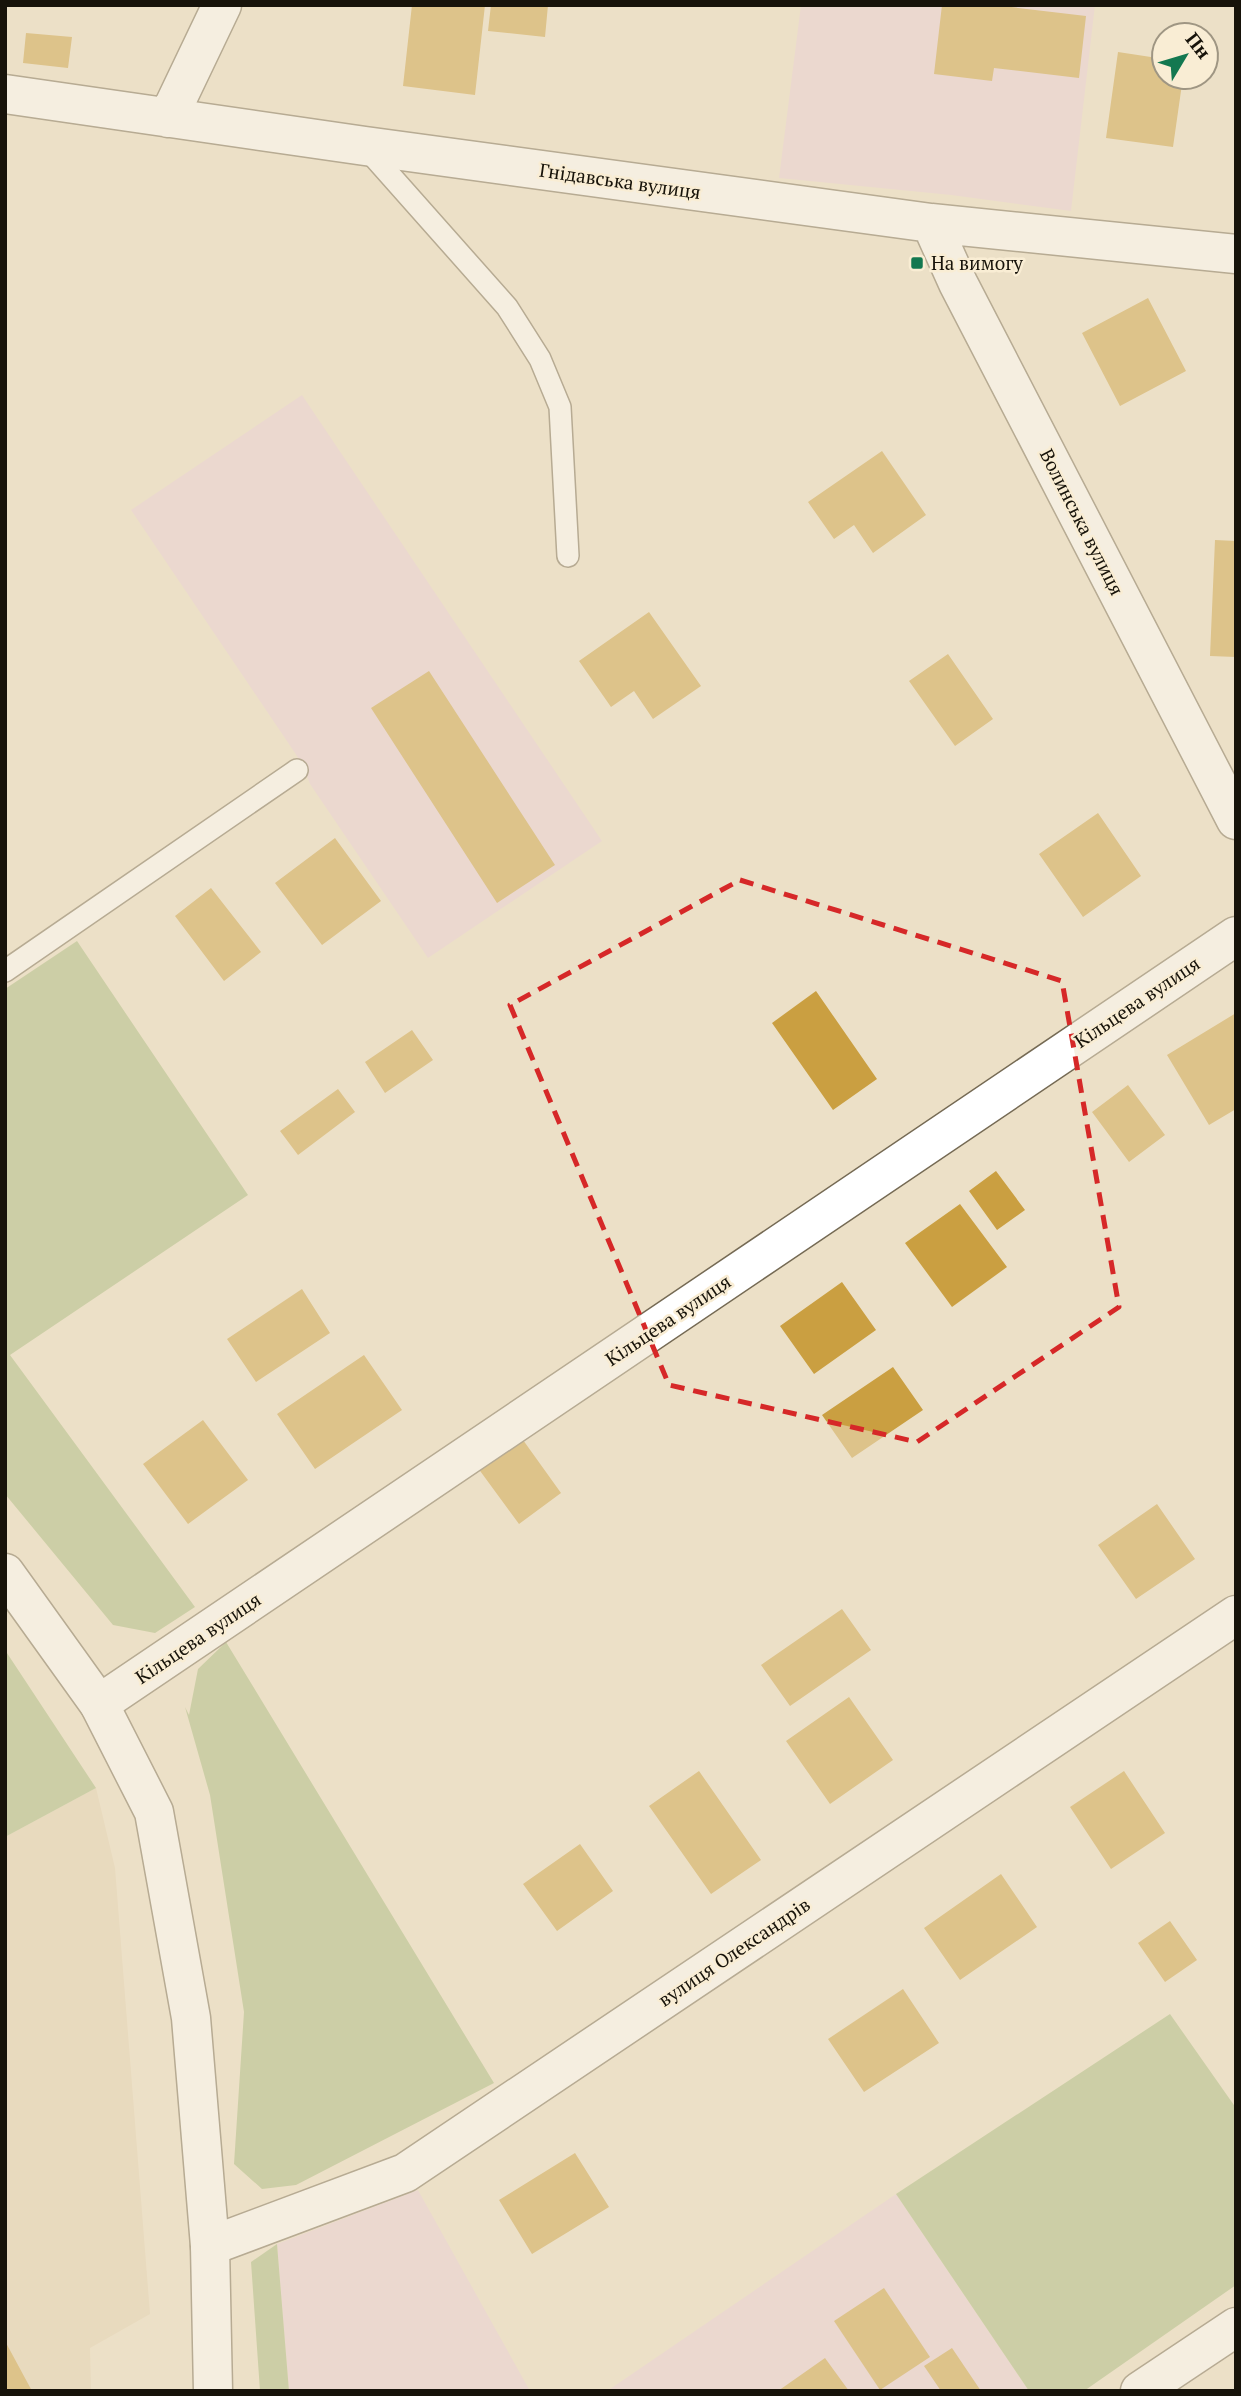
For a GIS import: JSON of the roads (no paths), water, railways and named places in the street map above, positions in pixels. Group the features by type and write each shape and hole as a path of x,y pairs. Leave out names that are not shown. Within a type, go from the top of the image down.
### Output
{"street":[{"path":"168,118 222,5"},
{"name":"Гнідавська вулиця","path":"5,94 931,223 1236,254"},
{"name":"Волинська вулиця","path":"931,223 958,283 1236,820"},
{"name":"Кільцева вулиця","path":"99,1704 1236,936"},
{"path":"5,1573 99,1704 154,1812 191,2018 210,2246 213,2391"},
{"name":"вулиця Олександрів","path":"210,2246 405,2173 1236,1615"},
{"path":"1140,2391 1236,2327"}],"lane":[{"path":"365,146 507,307 540,359 560,407 568,556"},
{"path":"5,971 297,770"}],"place":[{"name":"На вимогу","path":"917,263"}]}
